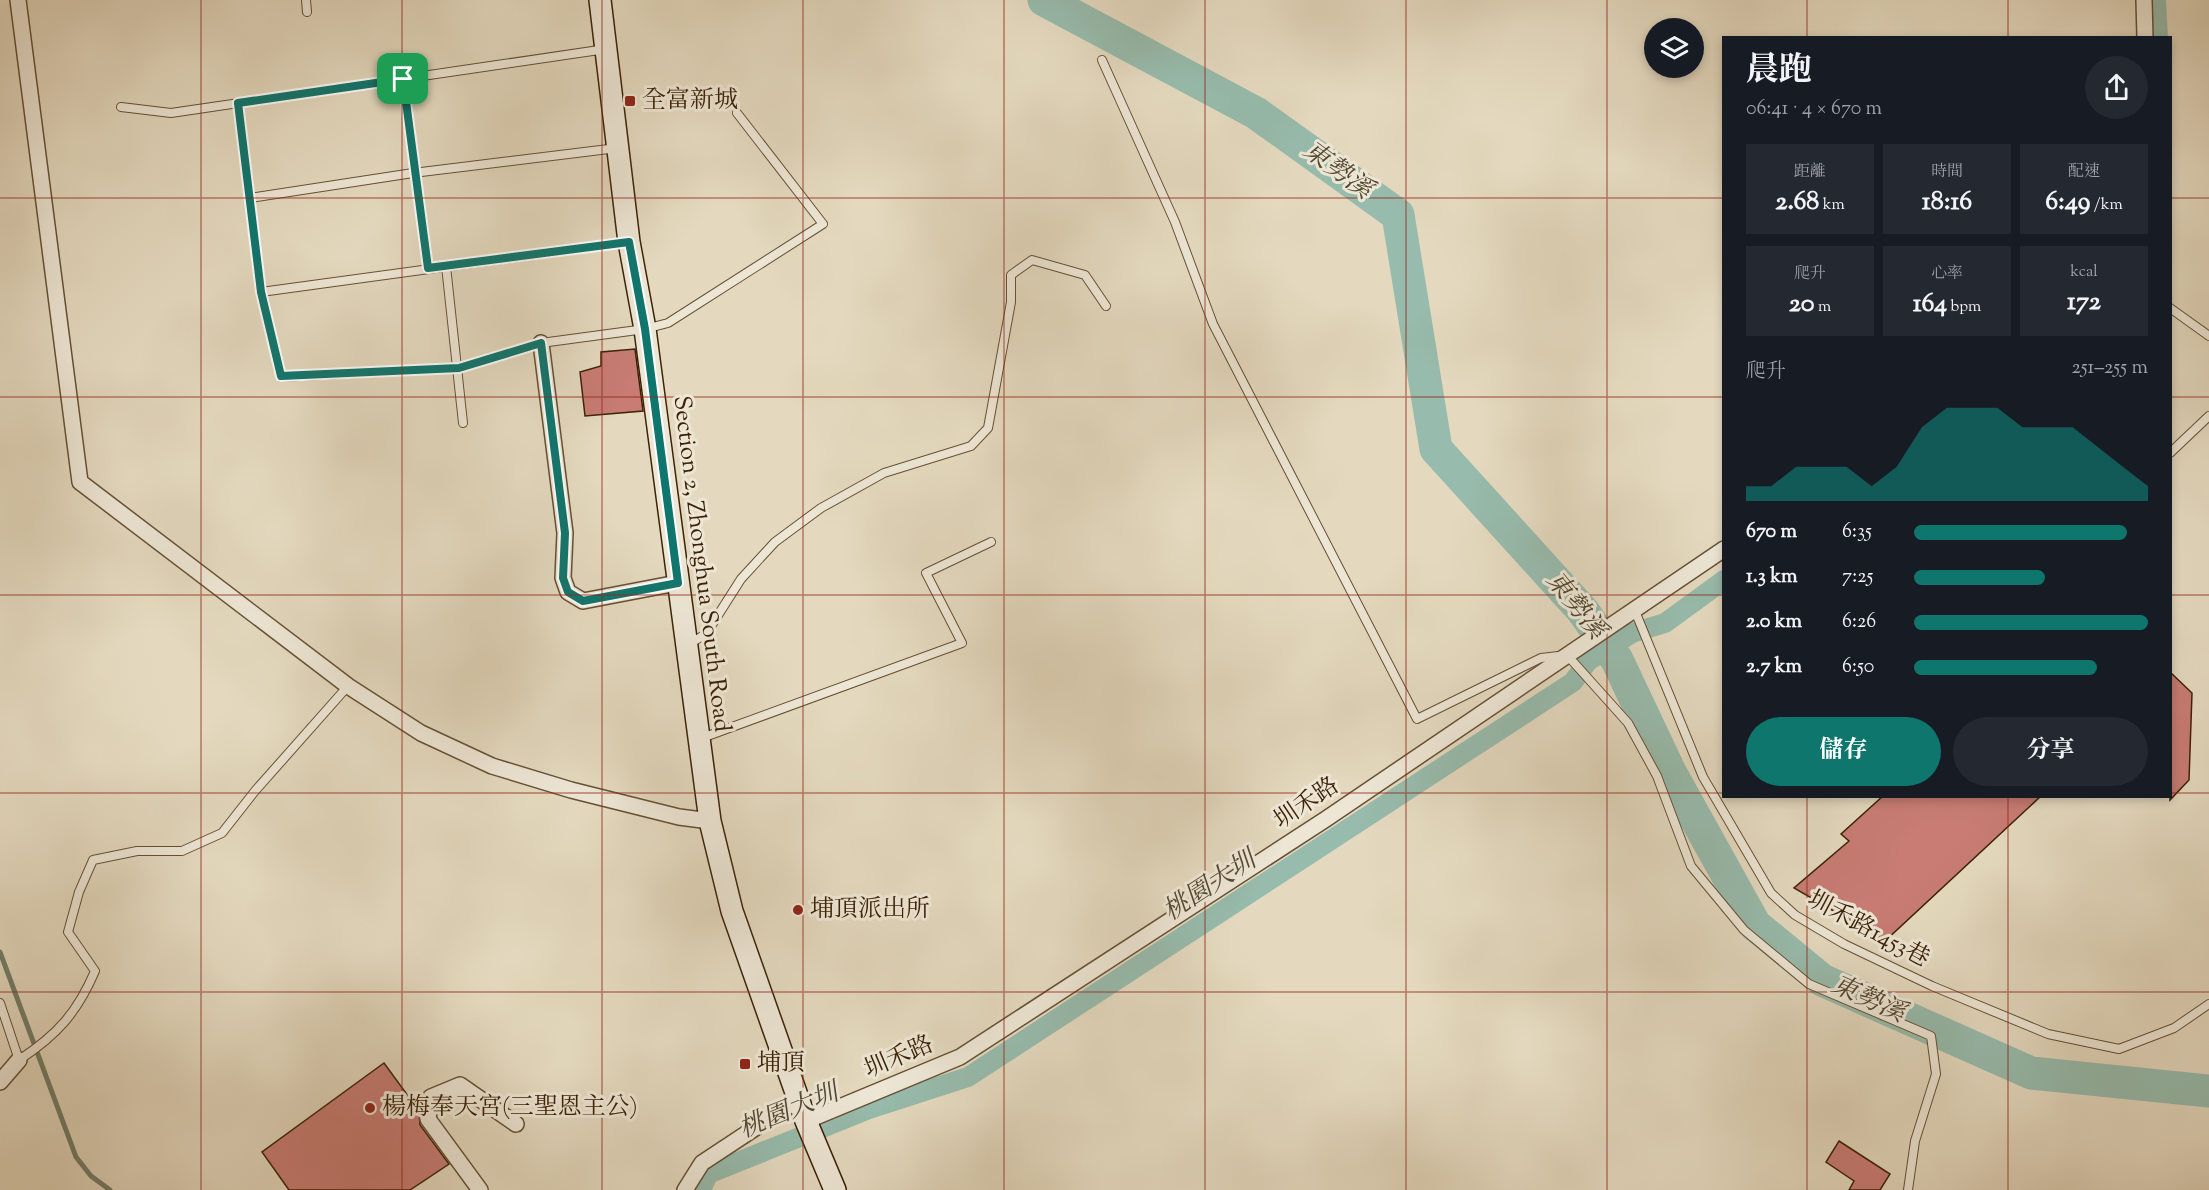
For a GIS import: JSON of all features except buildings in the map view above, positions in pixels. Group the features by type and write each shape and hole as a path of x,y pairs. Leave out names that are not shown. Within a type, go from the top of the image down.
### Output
{"main road":[{"name":"Section 2, Zhonghua South Road","path":"600,0 629,242 645,329 685,646 710,821 732,911 810,1130 836,1190"}],"street":[{"path":"18,0 80,482 348,686 421,733 492,766 603,798 679,817 710,821"},
{"path":"2144,0 2145,36"},
{"path":"541,343 565,533 563,578 568,592 583,601 678,583"},
{"name":"圳禾路","path":"810,1130 960,1057 1572,657 1722,550"},
{"path":"0,1082 19,1060"},
{"path":"480,1190 428,1119 431,1097 460,1085 516,1124"},
{"path":"685,1190 702,1163 799,1099"}],"lane":[{"path":"306,0 307,12"},
{"path":"121,107 171,114 607,48"},
{"path":"1102,60 1175,222 1213,324 1417,719 1541,658 1572,657 1628,723 1657,776 1691,866 1744,930 1809,984 1931,1036 1936,1074 1915,1142 1908,1190"},
{"path":"403,79 413,173 428,268"},
{"path":"238,103 261,292 281,376 459,368 541,343 645,329 668,323 823,224 737,113"},
{"path":"250,198 413,173 619,148"},
{"path":"261,292 629,242"},
{"path":"685,646 706,634 741,579 774,542 821,508 884,473 971,446 988,428 1011,302 1011,275 1032,260 1085,275 1106,306"},
{"path":"446,266 459,368 463,423"},
{"path":"2172,309 2209,336"},
{"path":"2172,451 2209,416"},
{"path":"698,739 962,643 926,573 992,542"},
{"name":"圳禾路1453巷","path":"1632,616 1647,640 1703,777 1771,893 1795,915 1844,944 1932,986 2060,1037 2119,1049 2174,1028 2209,1004"},
{"path":"0,1003 19,1060 43,1045 67,1021 83,1000 95,971 68,932 79,892 93,860 137,851 182,851 222,833 255,791 348,686"}],"waterway":[{"name":"東勢溪","path":"1044,0 1256,113 1398,215 1436,449 1583,611 1617,660 1670,772 1755,925 1822,980 2031,1073 2209,1091"},
{"name":"桃園大圳","path":"2156,0 2158,36"},
{"name":"桃園大圳","path":"701,1190 708,1174 869,1109 968,1077 1573,682 1588,661 1632,633 1665,623 1722,581"},
{"path":"0,952 76,1157 91,1176 110,1190"}],"place":[{"name":"全富新城","path":"630,101"},
{"name":"埔頂派出所","path":"798,910"},
{"name":"埔頂","path":"745,1064"},
{"name":"楊梅奉天宮(三聖恩主公)","path":"370,1108"}],"route":[{"path":"403,79 413,173 428,268 629,242 645,329 678,583 583,601 568,592 563,578 565,533 541,343 459,368 281,376 261,292 238,103 403,79"}]}
